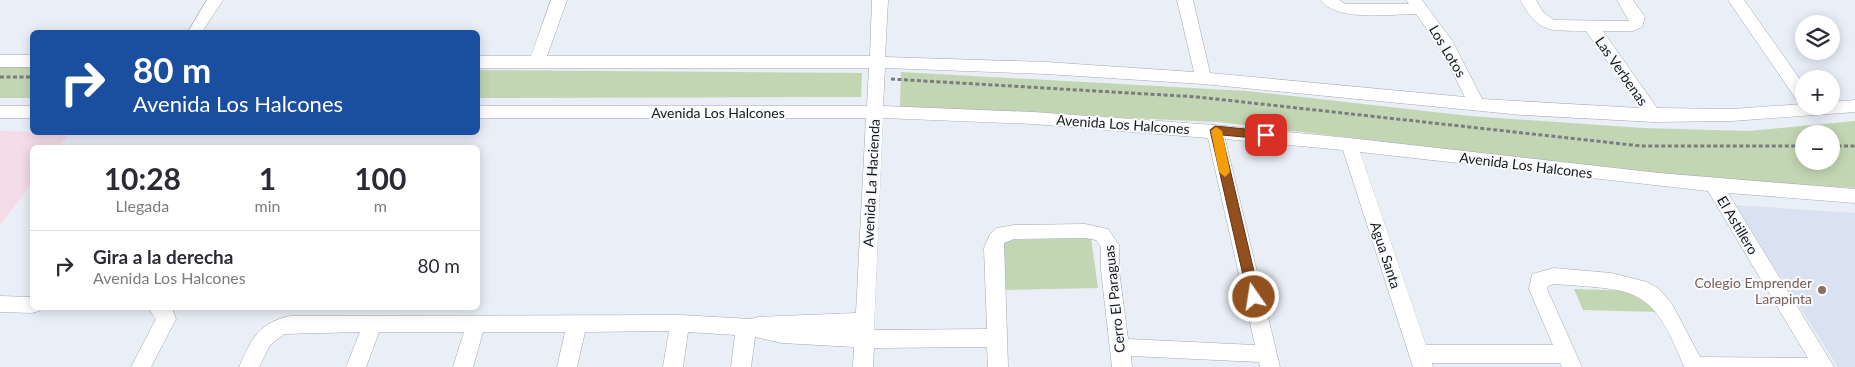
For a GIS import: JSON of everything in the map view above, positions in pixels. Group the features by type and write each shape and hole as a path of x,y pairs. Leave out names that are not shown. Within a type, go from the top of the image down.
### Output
{"street":[{"path":"196,30 215,0"},
{"path":"537,62 559,0"},
{"name":"Avenida La Hacienda","path":"863,367 880,0"},
{"path":"1185,0 1203,78"},
{"path":"1528,0 1537,16 1551,25 1630,27 1636,25 1637,18 1625,0"},
{"path":"1736,0 1795,85"},
{"path":"1332,3 1349,10 1418,5"},
{"name":"Los Lotos","path":"1418,5 1451,53 1477,105"},
{"name":"Las Verbenas","path":"1591,26 1654,116"},
{"path":"0,61 30,61"},
{"path":"480,62 876,70 1046,68 1203,78 1477,105 1654,116 1732,115 1795,107"},
{"path":"1840,106 1855,106"},
{"path":"0,112 30,112"},
{"name":"Avenida Los Halcones","path":"480,112 874,112 1033,118 1215,130 1714,185 1855,196"},
{"path":"1119,346 1268,361 1215,130"},
{"name":"Agua Santa","path":"1349,144 1421,360"},
{"name":"El Astillero","path":"1714,185 1824,367"},
{"name":"Cerro El Paraguas","path":"997,338 993,248 999,236 1008,232 1085,231 1102,234 1110,245 1110,270 1122,367"},
{"path":"1421,360 1569,360 1540,287 1543,277 1554,276 1631,284 1651,293 1661,303 1695,366 1824,367"},
{"path":"0,304 30,305"},
{"path":"141,367 166,319 165,312 162,310"},
{"path":"567,367 577,323"},
{"path":"249,367 264,337 278,326 290,324 680,323 746,326 782,334 865,330 997,338 998,367"},
{"path":"673,367 680,323"},
{"path":"356,367 373,324"},
{"path":"463,367 476,324"},
{"path":"741,367 746,326"}],"path":[{"path":"876,70 1198,97 1641,146 1795,146"},
{"path":"0,77 30,77"},
{"path":"1840,146 1855,146"}],"shaded area":[{"path":"0,131 30,132 30,135 68,135 61,145 30,145 30,186 0,226"},
{"name":"Colegio Emprender Larapinta","path":"1734,205 1855,213 1855,367 1838,367"}],"green space":[{"path":"0,67 30,67 30,98 0,98"},
{"path":"480,70 862,73 861,97 480,98"},
{"path":"901,72 1247,91 1470,116 1643,128 1748,131 1795,127 1795,170 1840,170 1840,125 1812,125 1855,121 1855,188 1717,181 1218,122 900,108"},
{"path":"1091,238 1098,288 1003,290 999,240"},
{"path":"1574,289 1634,291 1658,312 1583,310"}],"slow traffic":[{"path":"1216,131 1225,172"}],"place":[{"name":"Colegio Emprender Larapinta","path":"1822,290"}],"route":[{"path":"1254,297 1215,130 1266,135"}]}
